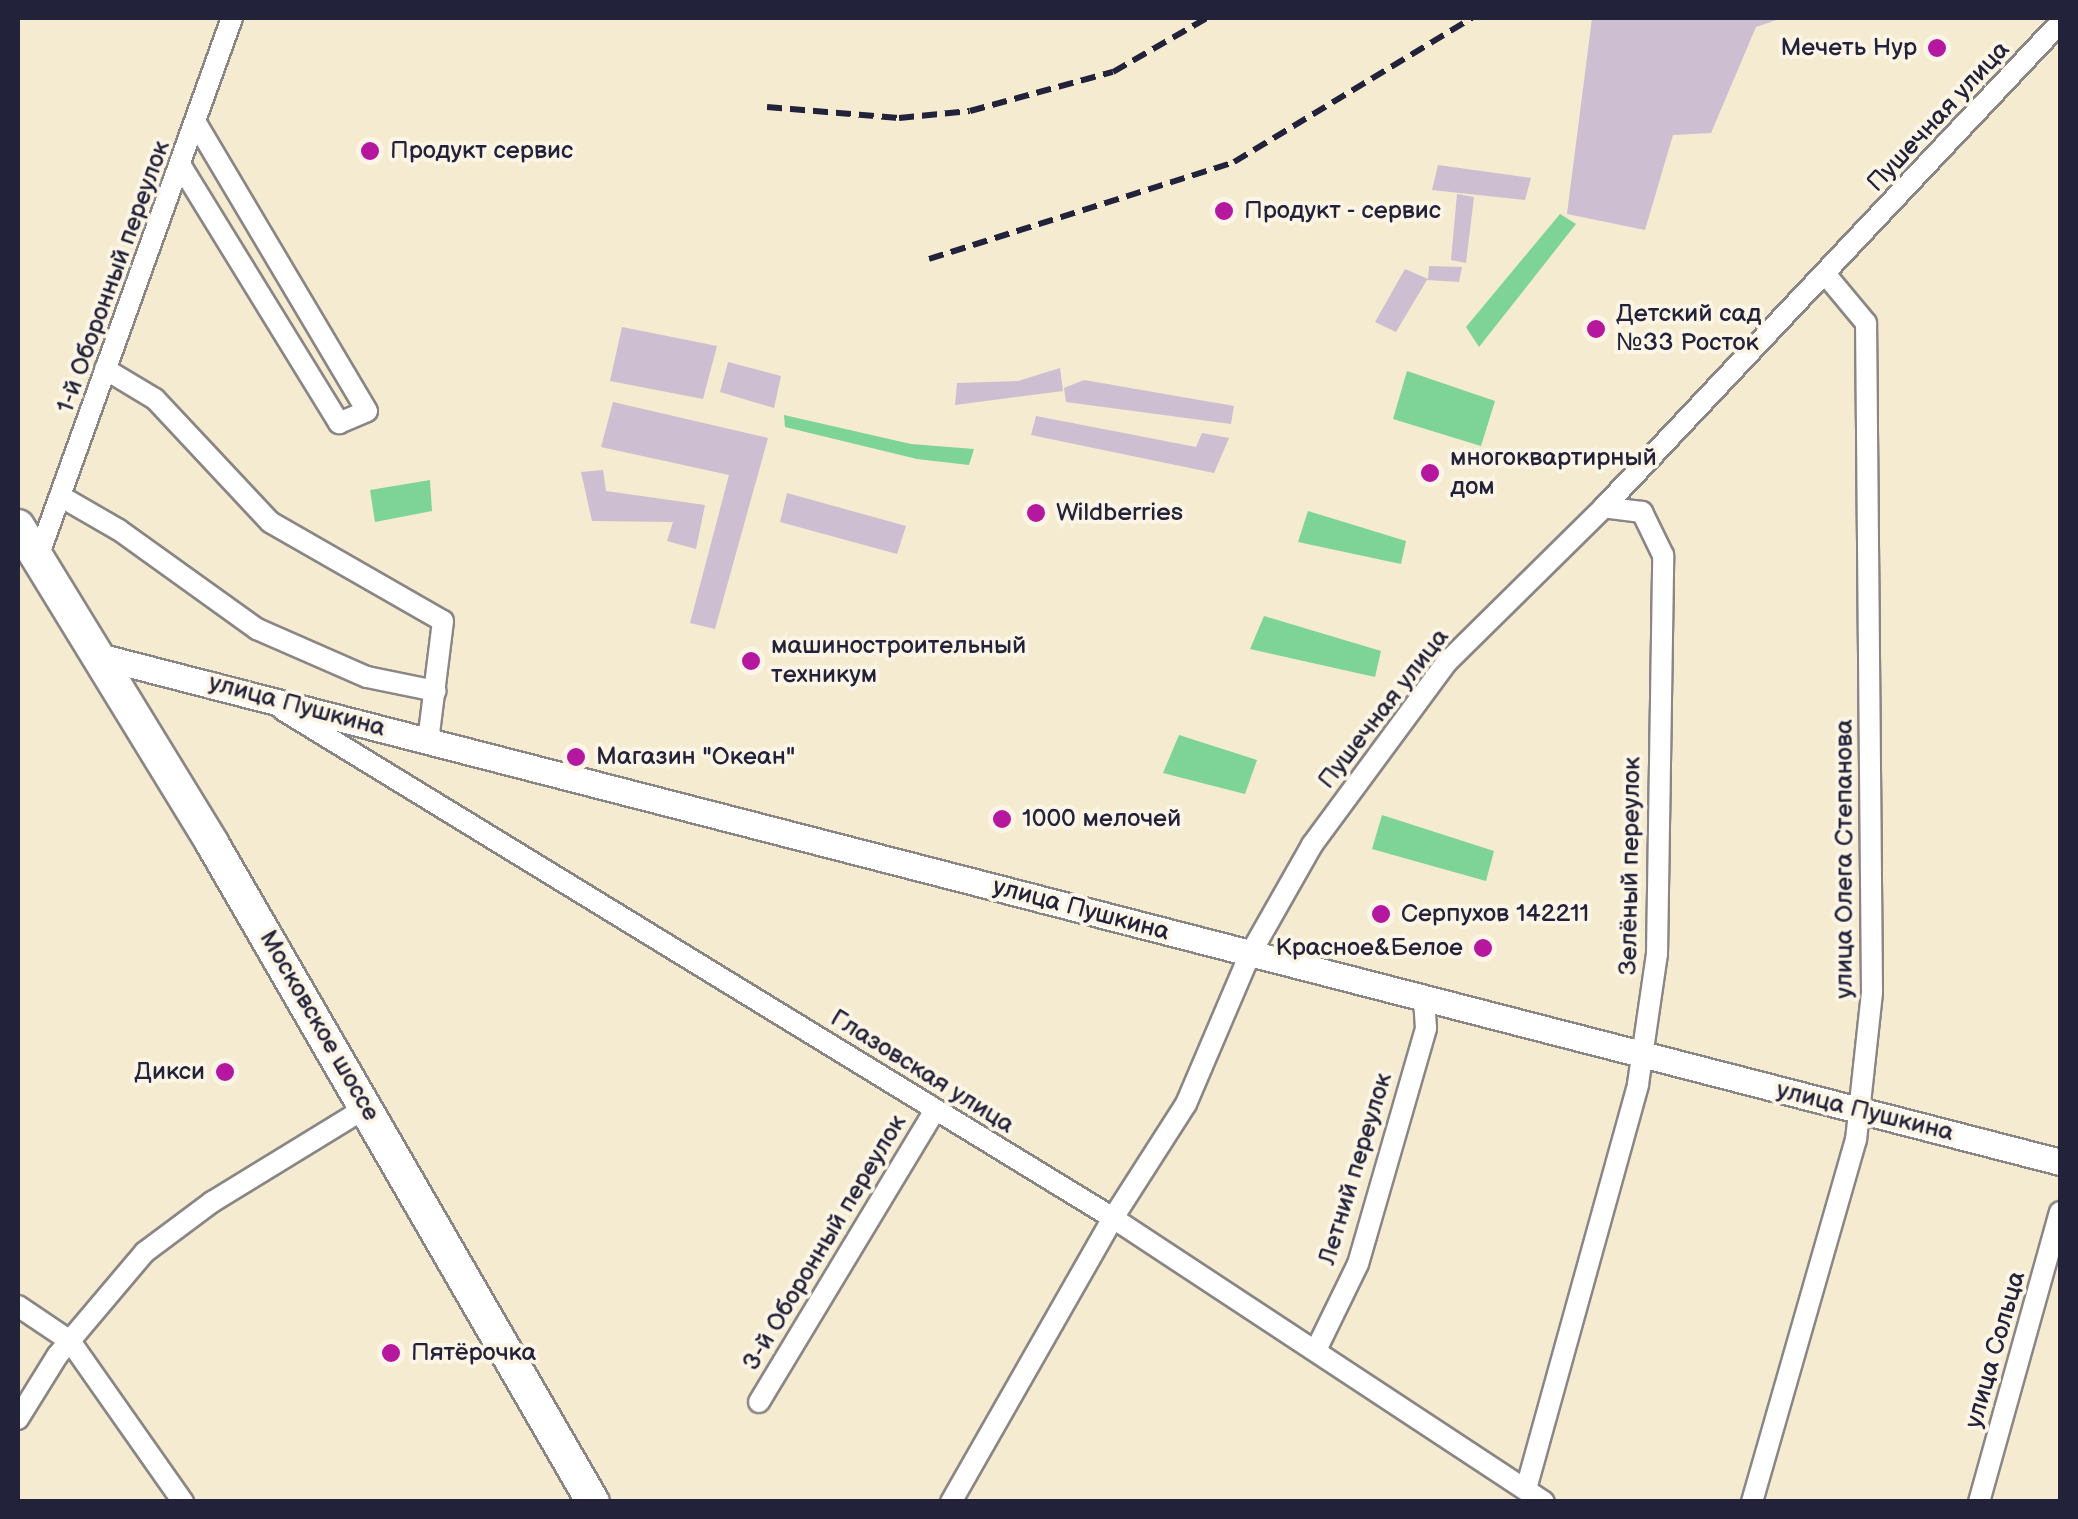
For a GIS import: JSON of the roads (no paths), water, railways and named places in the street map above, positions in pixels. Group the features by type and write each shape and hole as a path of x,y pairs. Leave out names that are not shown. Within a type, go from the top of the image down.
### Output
{"main road":[{"name":"Московское шоссе","path":"18,526 102,656 594,1502"}],"street":[{"name":"1-й Оборонный переулок","path":"39,554 197,125 232,18"},
{"name":"Пушечная улица","path":"951,1502 1113,1218 1186,1104 1249,956 1312,845 1446,662 1604,507 1826,276 2060,23"},
{"path":"181,166 339,423 367,411 197,125"},
{"name":"улица Олега Степанова","path":"1752,1502 1856,1140 1856,1110 1872,992 1866,323 1826,276"},
{"path":"105,370 155,399 270,522 442,621 428,741"},
{"path":"60,496 258,629 367,677 436,691"},
{"name":"Зелёный переулок","path":"1526,1489 1638,1084 1638,1054 1657,954 1663,555 1642,512 1604,507"},
{"name":"улица Пушкина","path":"102,656 1249,956 2060,1162"},
{"name":"Глазовская улица","path":"264,699 1113,1218 1318,1348 1544,1502"},
{"name":"Летний переулок","path":"1318,1348 1358,1264 1426,1028 1424,999"},
{"path":"18,1419 70,1341 145,1252 227,1192 366,1107"},
{"name":"3-й Оборонный переулок","path":"759,1402 934,1110"},
{"name":"улица Сольца","path":"1979,1502 2060,1212"},
{"path":"18,1306 70,1341 183,1502"}],"railway":[{"path":"767,107 899,118 970,111 1113,72 1207,18"},
{"path":"929,259 1234,162 1472,18"}],"place":[{"name":"Мечеть Нур","path":"1937,48"},
{"name":"Продукт сервис","path":"370,151"},
{"name":"Продукт - сервис","path":"1224,211"},
{"name":"Детский сад №33 Росток","path":"1596,329"},
{"name":"многоквартирный дом","path":"1430,473"},
{"name":"Wildberries","path":"1036,513"},
{"name":"машиностроительный техникум","path":"751,661"},
{"name":"Магазин \"Океан\"","path":"576,757"},
{"name":"1000 мелочей","path":"1002,819"},
{"name":"Серпухов 142211","path":"1381,914"},
{"name":"Красное&Белое","path":"1483,948"},
{"name":"Дикси","path":"225,1072"},
{"name":"Пятёрочка","path":"391,1353"}]}
